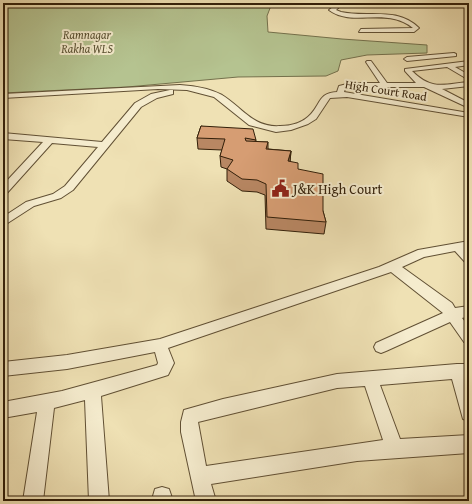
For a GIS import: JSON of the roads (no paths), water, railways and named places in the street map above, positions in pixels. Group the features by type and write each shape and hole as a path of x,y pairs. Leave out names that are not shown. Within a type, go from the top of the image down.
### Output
{"street":[{"path":"341,3 332,10 344,15 396,17 405,20 416,28 414,30 361,31"},
{"path":"419,68 404,57 454,55"},
{"path":"369,62 385,85"},
{"path":"469,63 407,70 428,86 469,106"},
{"path":"448,65 469,78"},
{"path":"340,94 341,89 346,86 428,86 469,84"},
{"path":"167,87 185,91"},
{"path":"3,96 167,87 189,88 205,91"},
{"path":"3,222 30,204 64,192 138,104 159,94 185,91 205,91"},
{"name":"High Court Road","path":"205,91 222,98 249,122 258,126 277,129 296,126 306,122 313,117 324,98 327,96 340,94 469,115"},
{"path":"3,136 104,145"},
{"path":"3,191 50,140"},
{"path":"3,369 67,362 160,345 392,266 422,253 458,246 469,259"},
{"path":"392,266 438,299 454,314 469,338"},
{"path":"381,348 454,314 469,311"},
{"path":"3,410 47,403 94,392 163,370 166,363 160,345"},
{"path":"206,501 191,439 188,421 190,416 337,381 370,377 463,371 469,413"},
{"path":"370,377 394,448"},
{"path":"94,392 99,501"},
{"path":"33,501 47,403"},
{"path":"201,476 394,448 469,444"}],"place":[{"name":"J&K High Court","path":"280,189"}],"park label":[{"name":"Ramnagar Rakha WLS","path":"87,41"}]}
